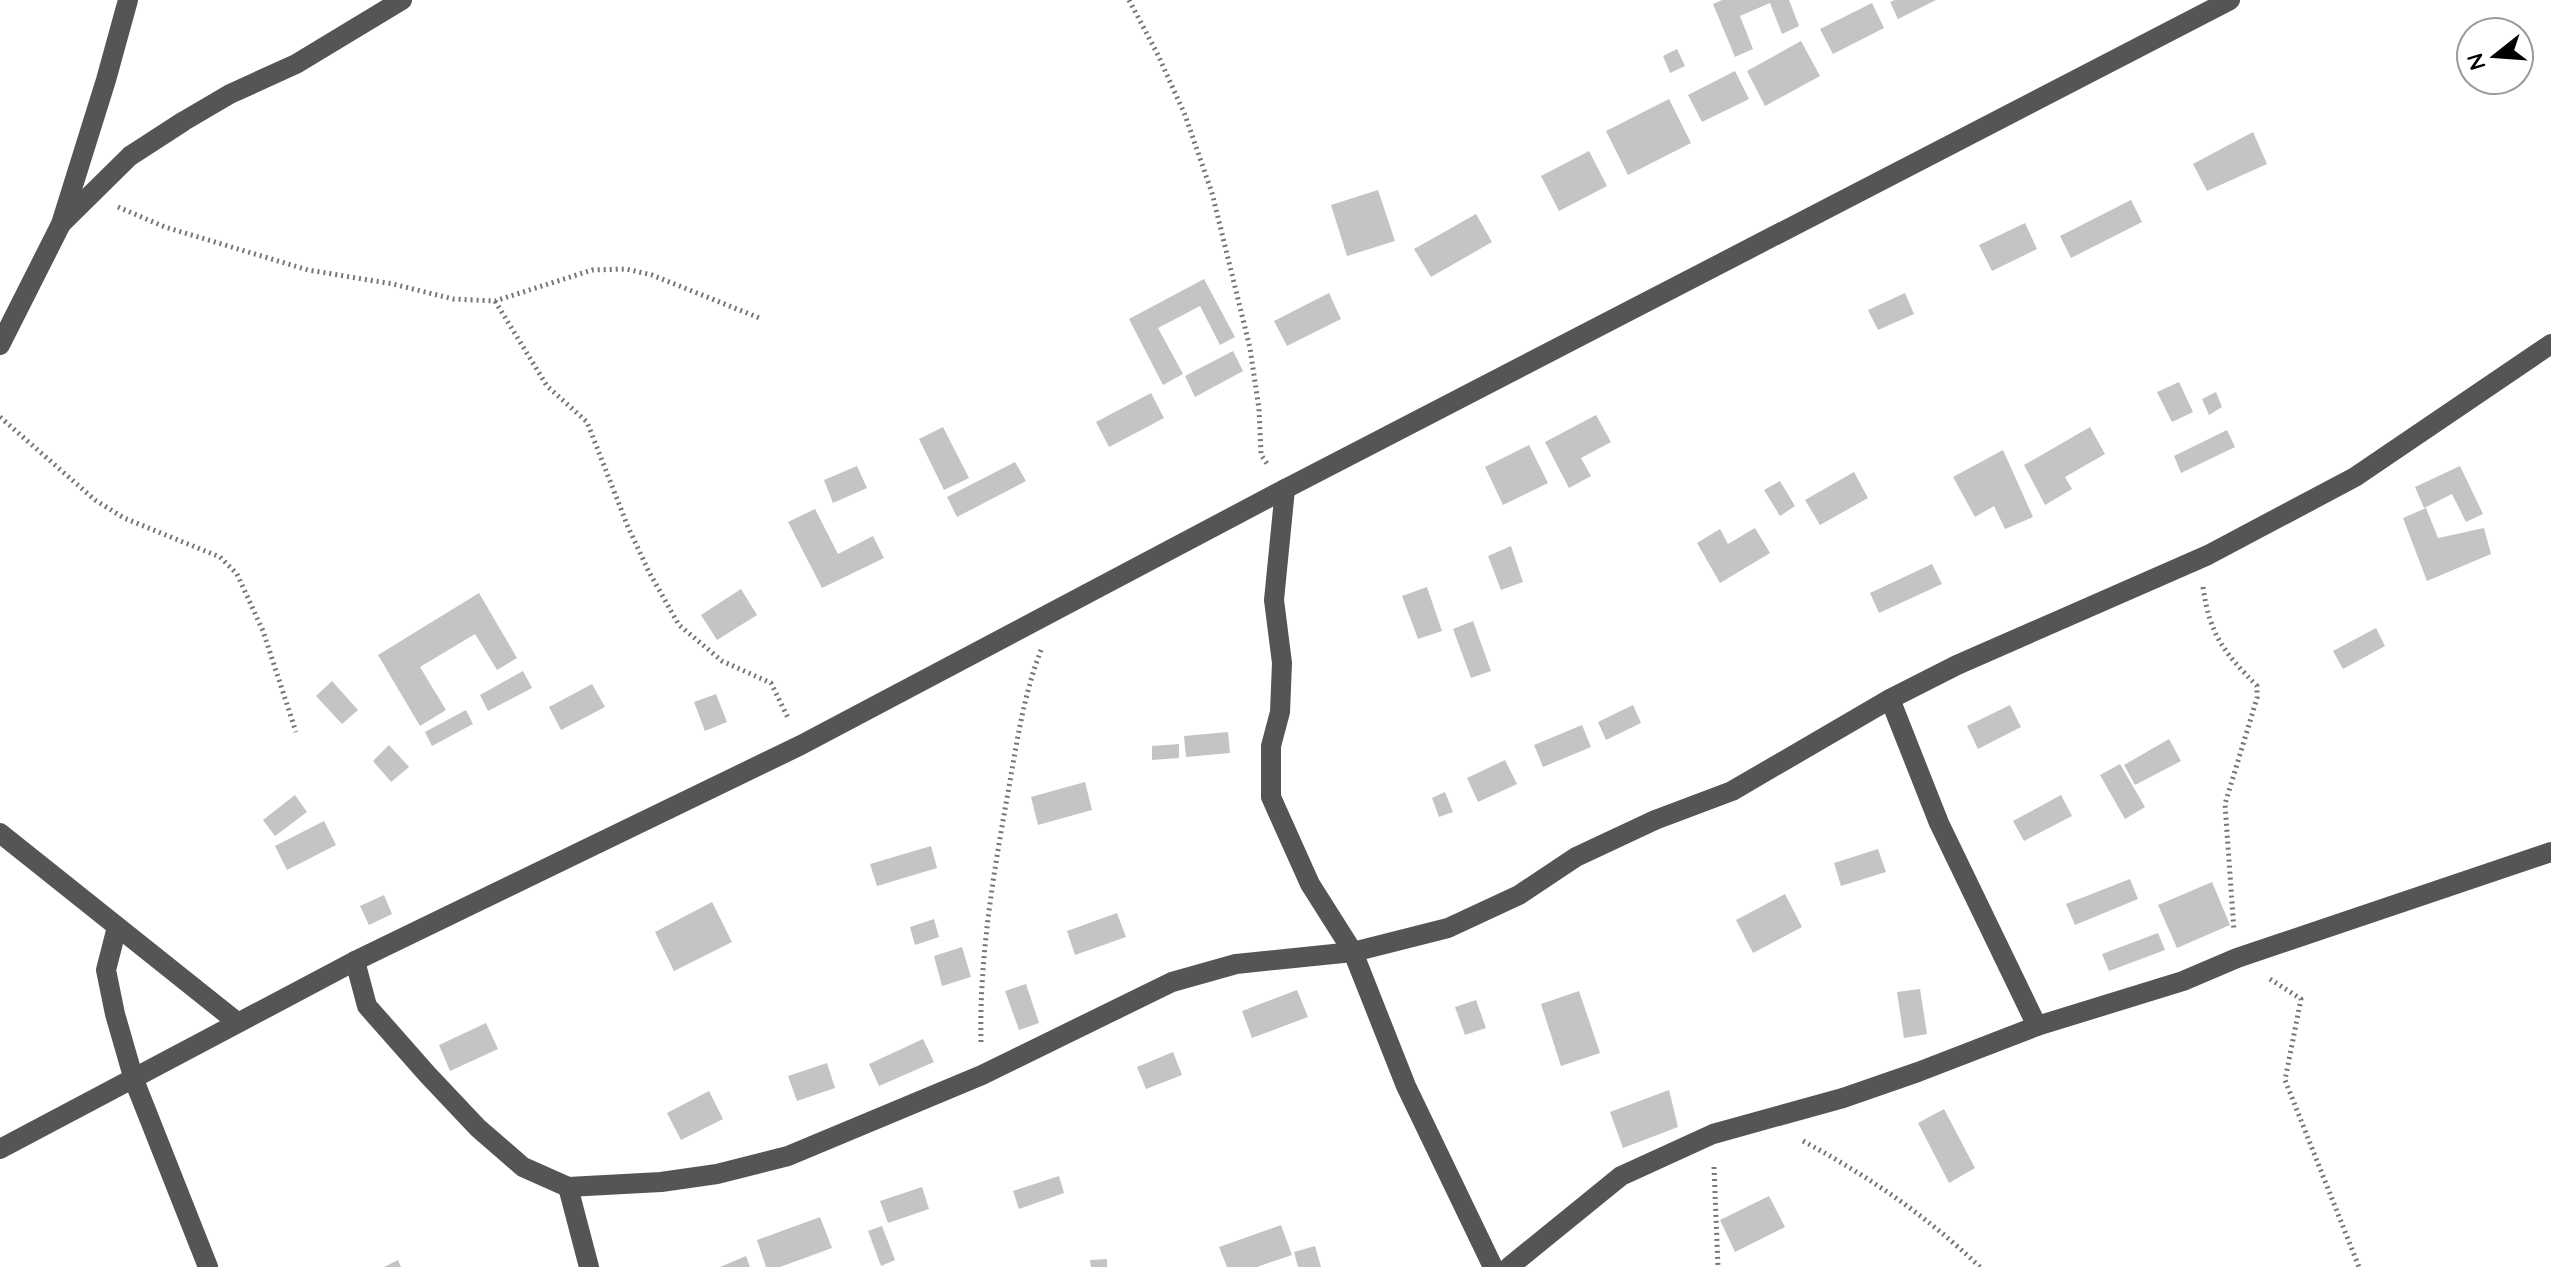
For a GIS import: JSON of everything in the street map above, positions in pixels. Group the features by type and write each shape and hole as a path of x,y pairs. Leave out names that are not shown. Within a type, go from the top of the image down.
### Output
{"street":[{"path":"0,345 61,224 128,0"},
{"path":"61,224 130,156 230,94 296,64 402,0"},
{"path":"0,1149 355,961 801,745 1285,489 2230,0"},
{"path":"355,961 367,1006 478,1128 523,1167 568,1187 661,1182 717,1174 788,1156 982,1075 1172,982 1236,964 1353,952 1448,928 1519,895 1576,857 1655,820 1732,791 1890,699 1957,665 2208,555 2355,477 2551,344"},
{"path":"1285,489 1274,600 1282,663 1280,712 1271,746 1271,797 1310,884 1353,952 1406,1086 1493,1267"},
{"path":"1890,699 1939,823 2037,1026"},
{"path":"0,833 237,1022"},
{"path":"1509,1267 1621,1176 1713,1134 1766,1121 1918,1072 2037,1026 2183,981 2237,958 2551,852"},
{"path":"117,927 106,970 115,1014 134,1080 208,1267"},
{"path":"568,1187 589,1267"}],"path":[{"path":"1129,0 1185,115 1212,193 1250,348 1259,409 1261,455 1285,489"},
{"path":"91,195 165,227 308,270 393,284 453,299 495,301 592,270 626,269 652,275 762,319"},
{"path":"495,301 547,386 587,422 628,527 679,625 722,661 771,683 801,745"},
{"path":"0,417 95,500 124,518 220,557 237,574 263,631 296,732"},
{"path":"2208,555 2202,578 2203,591 2217,640 2229,659 2257,686 2257,698 2225,804 2237,958 2301,999 2285,1080 2359,1267"},
{"path":"982,1075 980,1013 987,933 1006,805 1032,674 1057,611"},
{"path":"1766,1121 1869,1177 1908,1204 1980,1267"},
{"path":"1713,1134 1718,1267"}],"building":[{"path":"1722,0 1789,0 1799,26 1782,34 1770,3 1740,16 1753,49 1735,57 1713,4"},
{"path":"1936,0 1898,19 1890,2"},
{"path":"1872,3 1884,28 1833,54 1820,29"},
{"path":"1801,41 1820,76 1765,106 1747,71"},
{"path":"1677,49 1685,66 1670,73 1663,56"},
{"path":"1735,71 1749,99 1702,122 1688,95"},
{"path":"1669,99 1691,143 1628,175 1606,131"},
{"path":"2253,132 2267,164 2207,191 2193,164"},
{"path":"1589,151 1607,186 1559,211 1541,176"},
{"path":"1378,190 1395,241 1347,256 1331,205"},
{"path":"2131,200 2142,222 2071,258 2060,236"},
{"path":"1476,214 1492,242 1431,277 1414,249"},
{"path":"2025,223 2037,249 1992,271 1979,245"},
{"path":"1204,279 1235,337 1220,345 1200,306 1158,328 1183,374 1163,385 1129,319"},
{"path":"1329,293 1341,319 1287,346 1274,321"},
{"path":"1905,293 1914,314 1878,330 1868,310"},
{"path":"1233,351 1243,371 1195,397 1185,376"},
{"path":"2179,382 2193,412 2172,422 2157,392"},
{"path":"2216,392 2222,407 2209,415 2202,399"},
{"path":"1151,393 1164,418 1109,447 1096,422"},
{"path":"1596,415 1611,442 1581,458 1591,476 1569,488 1545,442"},
{"path":"943,427 969,478 944,490 919,439"},
{"path":"2090,427 2105,454 2065,477 2072,489 2045,505 2024,465"},
{"path":"2227,430 2235,447 2181,473 2174,456"},
{"path":"1529,445 1548,483 1503,505 1485,467"},
{"path":"2003,450 2033,517 2005,529 1994,506 1975,517 1953,477"},
{"path":"1015,462 1026,481 957,517 947,497"},
{"path":"857,466 867,488 833,503 824,480"},
{"path":"2460,466 2483,514 2466,522 2452,494 2424,508 2415,487"},
{"path":"1854,472 1868,498 1820,525 1805,500"},
{"path":"1780,481 1795,506 1780,516 1764,490"},
{"path":"2426,508 2438,538 2484,528 2491,554 2427,581 2403,518"},
{"path":"815,509 838,554 873,536 884,558 822,588 788,522"},
{"path":"1755,528 1770,553 1720,583 1697,543 1720,529 1728,544"},
{"path":"1511,546 1523,582 1501,590 1488,556"},
{"path":"1932,564 1942,584 1879,613 1870,593"},
{"path":"1427,587 1442,631 1418,639 1402,596"},
{"path":"741,589 757,615 717,640 701,615"},
{"path":"479,593 517,658 497,670 475,634 420,667 446,710 420,726 378,655"},
{"path":"1473,621 1491,671 1471,678 1453,629"},
{"path":"2376,628 2385,646 2343,669 2333,651"},
{"path":"523,671 532,688 488,711 480,695"},
{"path":"332,681 358,710 342,724 316,696"},
{"path":"592,684 605,707 561,730 549,707"},
{"path":"716,694 727,722 705,731 694,702"},
{"path":"1633,705 1641,723 1606,740 1598,722"},
{"path":"2010,705 2021,727 1978,749 1967,726"},
{"path":"466,710 473,724 432,746 425,732"},
{"path":"1582,725 1591,747 1543,767 1534,745"},
{"path":"1228,732 1230,753 1186,757 1184,736"},
{"path":"2169,739 2181,761 2135,785 2124,765"},
{"path":"1179,744 1179,758 1152,760 1152,746"},
{"path":"389,745 409,767 391,782 373,761"},
{"path":"1505,760 1517,784 1478,802 1467,778"},
{"path":"2120,764 2145,807 2125,819 2100,775"},
{"path":"1085,782 1092,810 1038,825 1031,797"},
{"path":"1445,792 1453,812 1439,817 1432,798"},
{"path":"295,795 307,812 275,836 263,820"},
{"path":"2061,795 2072,816 2024,841 2013,821"},
{"path":"324,821 336,845 287,870 275,846"},
{"path":"931,846 937,868 877,886 870,864"},
{"path":"1878,849 1886,872 1841,886 1834,863"},
{"path":"2130,879 2138,899 2075,925 2066,904"},
{"path":"2212,882 2230,925 2177,948 2158,905"},
{"path":"1785,894 1802,927 1753,953 1736,920"},
{"path":"384,895 392,914 369,925 360,906"},
{"path":"712,902 732,942 674,971 655,932"},
{"path":"1117,913 1126,937 1075,955 1067,931"},
{"path":"934,919 939,937 915,945 910,927"},
{"path":"2158,933 2165,950 2109,971 2102,954"},
{"path":"962,947 971,977 942,986 934,956"},
{"path":"1026,984 1039,1023 1019,1030 1005,991"},
{"path":"1920,989 1927,1034 1904,1038 1897,992"},
{"path":"1297,990 1308,1017 1252,1038 1242,1011"},
{"path":"1579,991 1600,1053 1561,1066 1541,1004"},
{"path":"1476,1000 1486,1028 1465,1035 1455,1007"},
{"path":"486,1023 498,1049 450,1071 439,1045"},
{"path":"923,1039 934,1062 879,1086 869,1064"},
{"path":"1173,1052 1182,1075 1146,1089 1137,1067"},
{"path":"827,1063 835,1088 797,1101 788,1076"},
{"path":"1669,1090 1678,1127 1623,1148 1610,1112"},
{"path":"709,1091 723,1119 681,1140 667,1113"},
{"path":"1944,1109 1975,1168 1949,1183 1918,1123"},
{"path":"1059,1176 1064,1193 1019,1209 1013,1191"},
{"path":"922,1187 929,1209 888,1223 880,1201"},
{"path":"1769,1196 1785,1227 1735,1252 1720,1220"},
{"path":"820,1217 832,1248 780,1267 766,1267 757,1240"},
{"path":"1281,1225 1292,1255 1257,1267 1227,1267 1219,1247"},
{"path":"882,1226 895,1260 881,1266 868,1231"},
{"path":"1315,1246 1321,1267 1298,1267 1294,1252"},
{"path":"746,1256 750,1267 720,1267"},
{"path":"1107,1259 1107,1267 1091,1267 1090,1260"},
{"path":"398,1260 401,1267 384,1267"}]}
